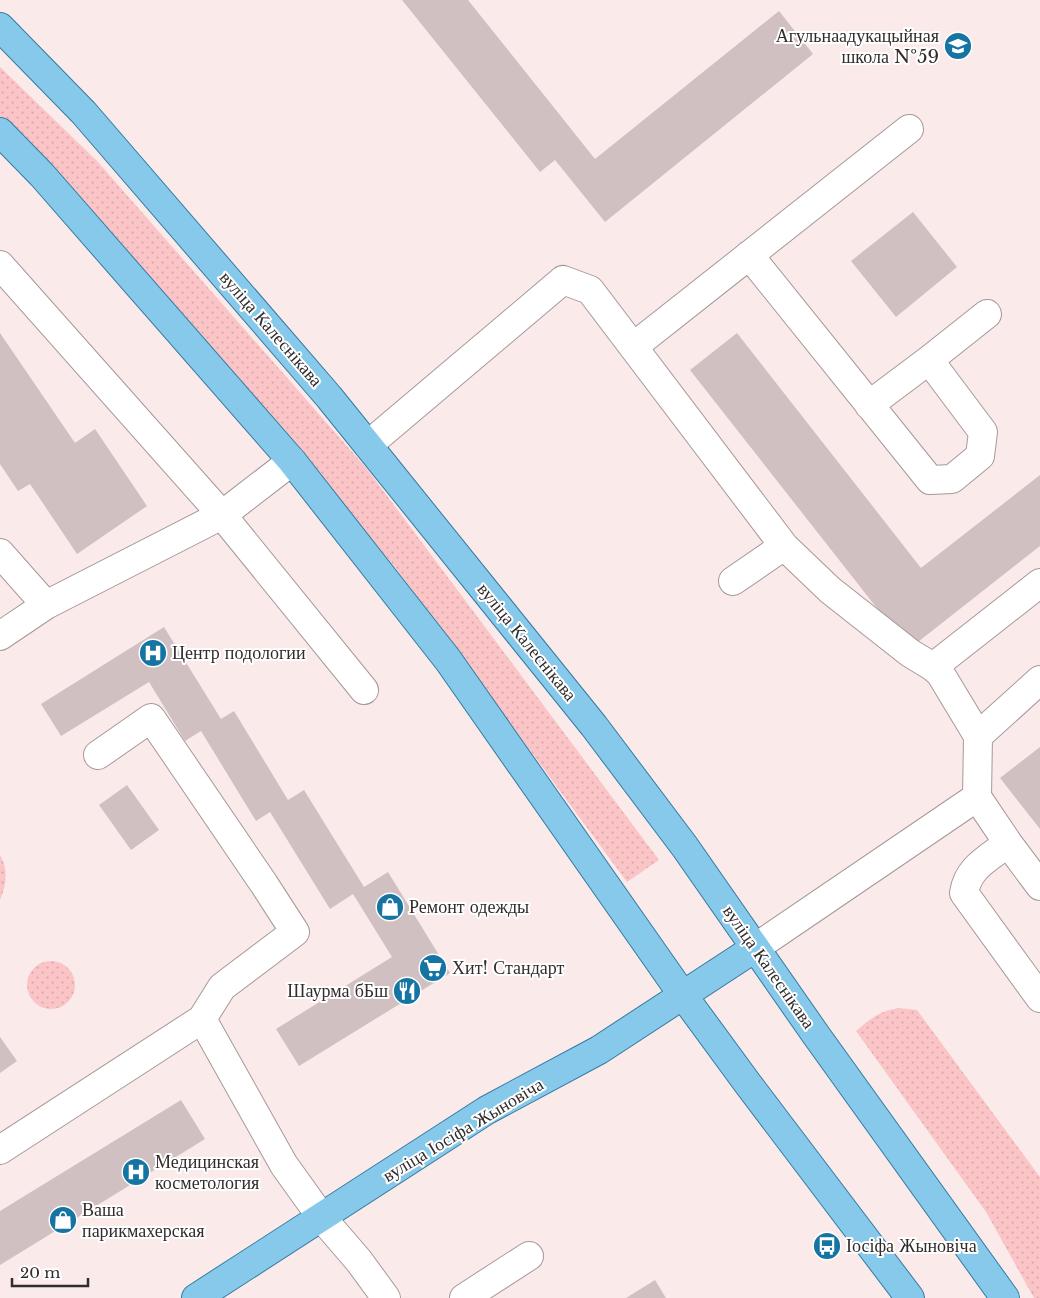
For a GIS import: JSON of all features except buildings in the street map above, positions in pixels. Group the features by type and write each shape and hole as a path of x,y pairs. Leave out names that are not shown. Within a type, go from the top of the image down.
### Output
{"main road":[{"name":"вуліца Калеснікава","path":"0,27 84,113 329,397 594,726 685,847 1005,1298"},
{"path":"0,132 42,174 292,461 448,660 682,994 910,1298"},
{"name":"вуліца Іосіфа Жыновіча","path":"196,1298 487,1110 598,1050 755,948"}],"lane":[{"path":"633,347 909,129"},
{"path":"748,255 930,480 952,479 980,456 984,432 929,360"},
{"path":"0,265 222,515 364,690"},
{"path":"368,445 563,280 590,290 784,546 830,590 910,653 940,673 978,736 977,797 1040,886"},
{"path":"869,405 987,314"},
{"path":"0,636 46,605 222,515 292,461"},
{"path":"733,581 784,546"},
{"path":"0,553 46,605"},
{"path":"933,667 1040,583"},
{"path":"978,736 1040,680"},
{"path":"0,1150 202,1019 222,987 295,932 151,718 98,755"},
{"path":"755,948 977,797"},
{"path":"1008,843 972,871 966,882 964,894 1040,998"},
{"path":"202,1019 284,1165 322,1218 359,1261 386,1298"},
{"path":"464,1298 529,1256"}],"shaded area":[{"path":"0,67 97,161 367,469 659,860 627,882 395,567 174,306 0,119"},
{"path":"0,855 5,866 6,878 0,900"},
{"path":"46,961 56,961 65,965 71,971 75,985 71,999 65,1005 56,1009 46,1009 37,1005 31,999 27,990 27,980 31,971 37,965"},
{"path":"899,1008 917,1010 1040,1177 1040,1298 1034,1298 986,1212 856,1031 876,1016"}],"place":[{"name":"Агульнаадукацыйная школа №59","path":"958,46"},
{"name":"Центр подологии","path":"153,653"},
{"name":"Ремонт одежды","path":"390,907"},
{"name":"Хит! Стандарт","path":"433,968"},
{"name":"Шаурма бБш","path":"407,991"},
{"name":"Медицинская косметология","path":"136,1172"},
{"name":"Ваша парикмахерская","path":"63,1220"},
{"name":"Іосіфа Жыновіча","path":"827,1246"}]}
